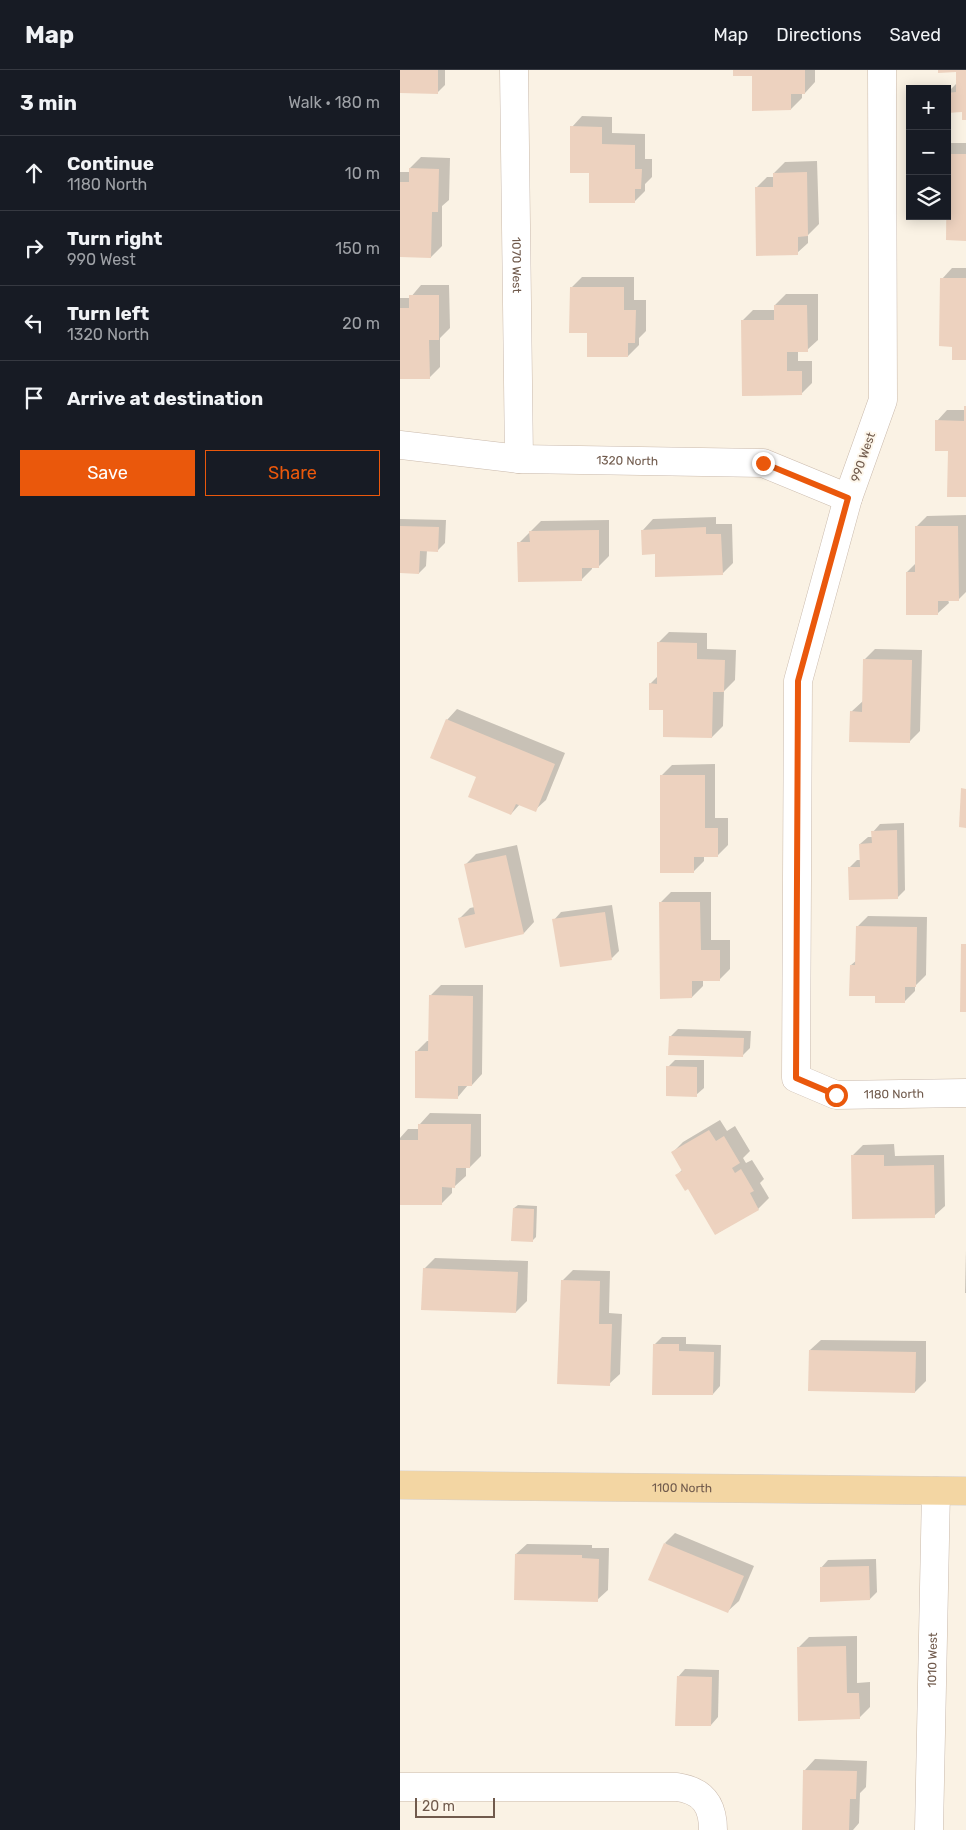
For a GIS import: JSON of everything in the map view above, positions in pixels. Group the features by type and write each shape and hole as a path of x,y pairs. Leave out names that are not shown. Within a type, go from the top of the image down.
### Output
{"main road":[{"name":"1100 North","path":"400,1485 966,1491"}],"street":[{"name":"1070 West","path":"514,70 519,460"},
{"name":"990 West","path":"796,1078 798,681 848,498 883,400 882,70"},
{"name":"1320 North","path":"400,444 519,460 763,463 848,498"},
{"name":"1180 North","path":"796,1078 836,1095 966,1093"},
{"name":"1010 West","path":"929,1830 936,1491"},
{"path":"400,1788 677,1788 692,1790 702,1796 709,1807 713,1821 713,1830"}],"building":[{"path":"400,70 438,70 438,94 400,93"},
{"path":"733,70 805,70 805,94 791,94 791,110 752,111 752,76 733,76"},
{"path":"938,70 966,70 966,120 962,120 962,112 951,113 951,93 956,92 956,72 938,73"},
{"path":"570,126 602,127 602,144 635,145 635,169 642,169 641,189 635,189 635,203 589,203 589,173 570,173"},
{"path":"951,154 966,154 966,241 946,240 946,220 951,220"},
{"path":"409,168 439,169 438,212 432,212 431,258 400,257 400,182 409,182"},
{"path":"807,172 808,236 798,237 798,255 756,256 755,187 773,187 773,173"},
{"path":"940,278 966,278 966,360 952,360 952,347 939,346"},
{"path":"570,287 624,287 624,310 636,310 635,343 628,343 628,357 587,357 587,333 569,333"},
{"path":"409,295 439,295 439,340 429,340 430,379 400,379 400,308 409,308"},
{"path":"774,305 807,305 808,352 787,352 787,371 802,371 802,395 742,396 741,320 774,320"},
{"path":"964,406 966,406 966,497 947,497 948,451 935,451 935,420 964,421"},
{"path":"400,526 439,527 438,552 420,551 419,574 400,573"},
{"path":"915,526 958,526 959,601 938,601 938,615 906,615 906,572 915,572"},
{"path":"706,527 706,534 721,534 723,575 655,577 655,554 642,555 641,530"},
{"path":"599,530 599,568 582,568 582,581 518,582 517,542 530,542 529,531"},
{"path":"657,642 697,643 697,659 725,660 724,692 713,692 712,738 663,737 663,710 649,710 649,683 657,684"},
{"path":"863,659 912,660 910,743 849,742 850,711 862,712"},
{"path":"446,719 555,764 536,812 516,804 511,815 468,797 476,777 430,758"},
{"path":"660,775 705,775 705,828 718,828 718,857 694,857 694,873 660,873"},
{"path":"961,788 966,789 966,828 959,827"},
{"path":"897,830 898,899 849,900 848,867 860,867 859,844 872,843 871,831"},
{"path":"506,855 524,934 465,948 458,918 475,914 464,864"},
{"path":"659,902 700,902 701,950 720,950 720,981 692,981 692,998 660,999"},
{"path":"605,912 612,960 560,967 552,919"},
{"path":"856,926 917,927 916,987 905,987 905,1003 875,1003 875,996 849,996 850,965 855,965"},
{"path":"961,944 966,944 966,1012 960,1012"},
{"path":"429,995 473,996 472,1086 458,1086 458,1099 415,1098 415,1051 428,1051"},
{"path":"669,1036 744,1038 743,1057 668,1055"},
{"path":"666,1066 697,1067 697,1097 666,1096"},
{"path":"418,1124 471,1124 470,1168 456,1168 455,1188 442,1187 442,1205 400,1205 400,1140 418,1140"},
{"path":"709,1130 716,1141 724,1136 740,1163 732,1168 735,1173 741,1169 754,1191 750,1193 759,1210 715,1235 688,1189 685,1191 675,1175 682,1171 671,1152"},
{"path":"851,1155 884,1155 884,1166 934,1165 935,1218 852,1219"},
{"path":"513,1208 534,1209 533,1242 511,1241"},
{"path":"423,1268 518,1272 516,1313 421,1310"},
{"path":"561,1280 600,1281 599,1324 612,1324 610,1386 557,1384"},
{"path":"653,1344 679,1344 679,1351 714,1352 713,1395 652,1395"},
{"path":"809,1350 916,1352 915,1393 808,1391"},
{"path":"664,1543 744,1576 728,1613 648,1580"},
{"path":"515,1554 582,1555 582,1558 599,1559 598,1602 514,1600"},
{"path":"869,1566 870,1600 820,1602 820,1567"},
{"path":"846,1646 847,1693 859,1693 860,1719 798,1721 797,1647"},
{"path":"677,1676 712,1677 711,1726 675,1726"},
{"path":"803,1770 857,1771 856,1799 850,1799 849,1830 802,1830"}],"route":[{"path":"763,463 848,498 798,681 796,1078 836,1095"}]}
